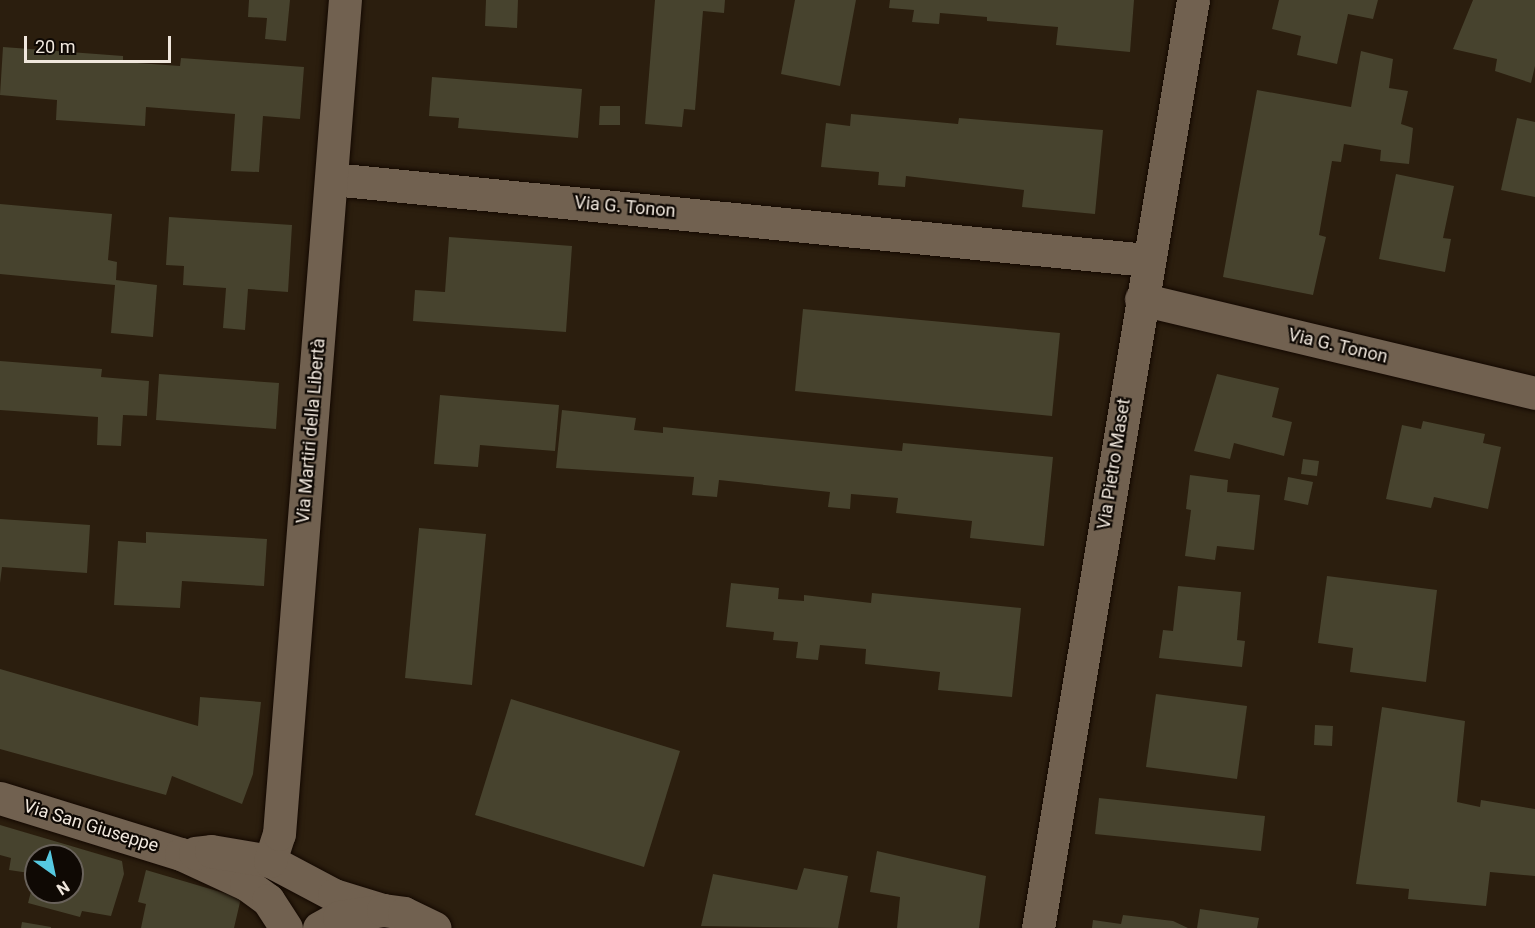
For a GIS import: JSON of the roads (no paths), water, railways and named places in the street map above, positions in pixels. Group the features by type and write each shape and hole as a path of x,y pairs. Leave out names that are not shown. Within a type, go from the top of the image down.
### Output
{"street":[{"name":"Via Martiri della Libertà","path":"270,861 279,834 345,0"},
{"name":"Via Pietro Maset","path":"1038,928 1147,260 1193,0"},
{"name":"Via G. Tonon","path":"332,179 1147,260"},
{"name":"Via G. Tonon","path":"1141,299 1535,393"},
{"name":"Via San Giuseppe","path":"0,798 181,854 246,884 268,900 286,928"},
{"name":"Via San Giuseppe","path":"181,854 211,851 270,861 334,895 404,914 435,928"},
{"path":"319,928 339,917 383,909"}]}
